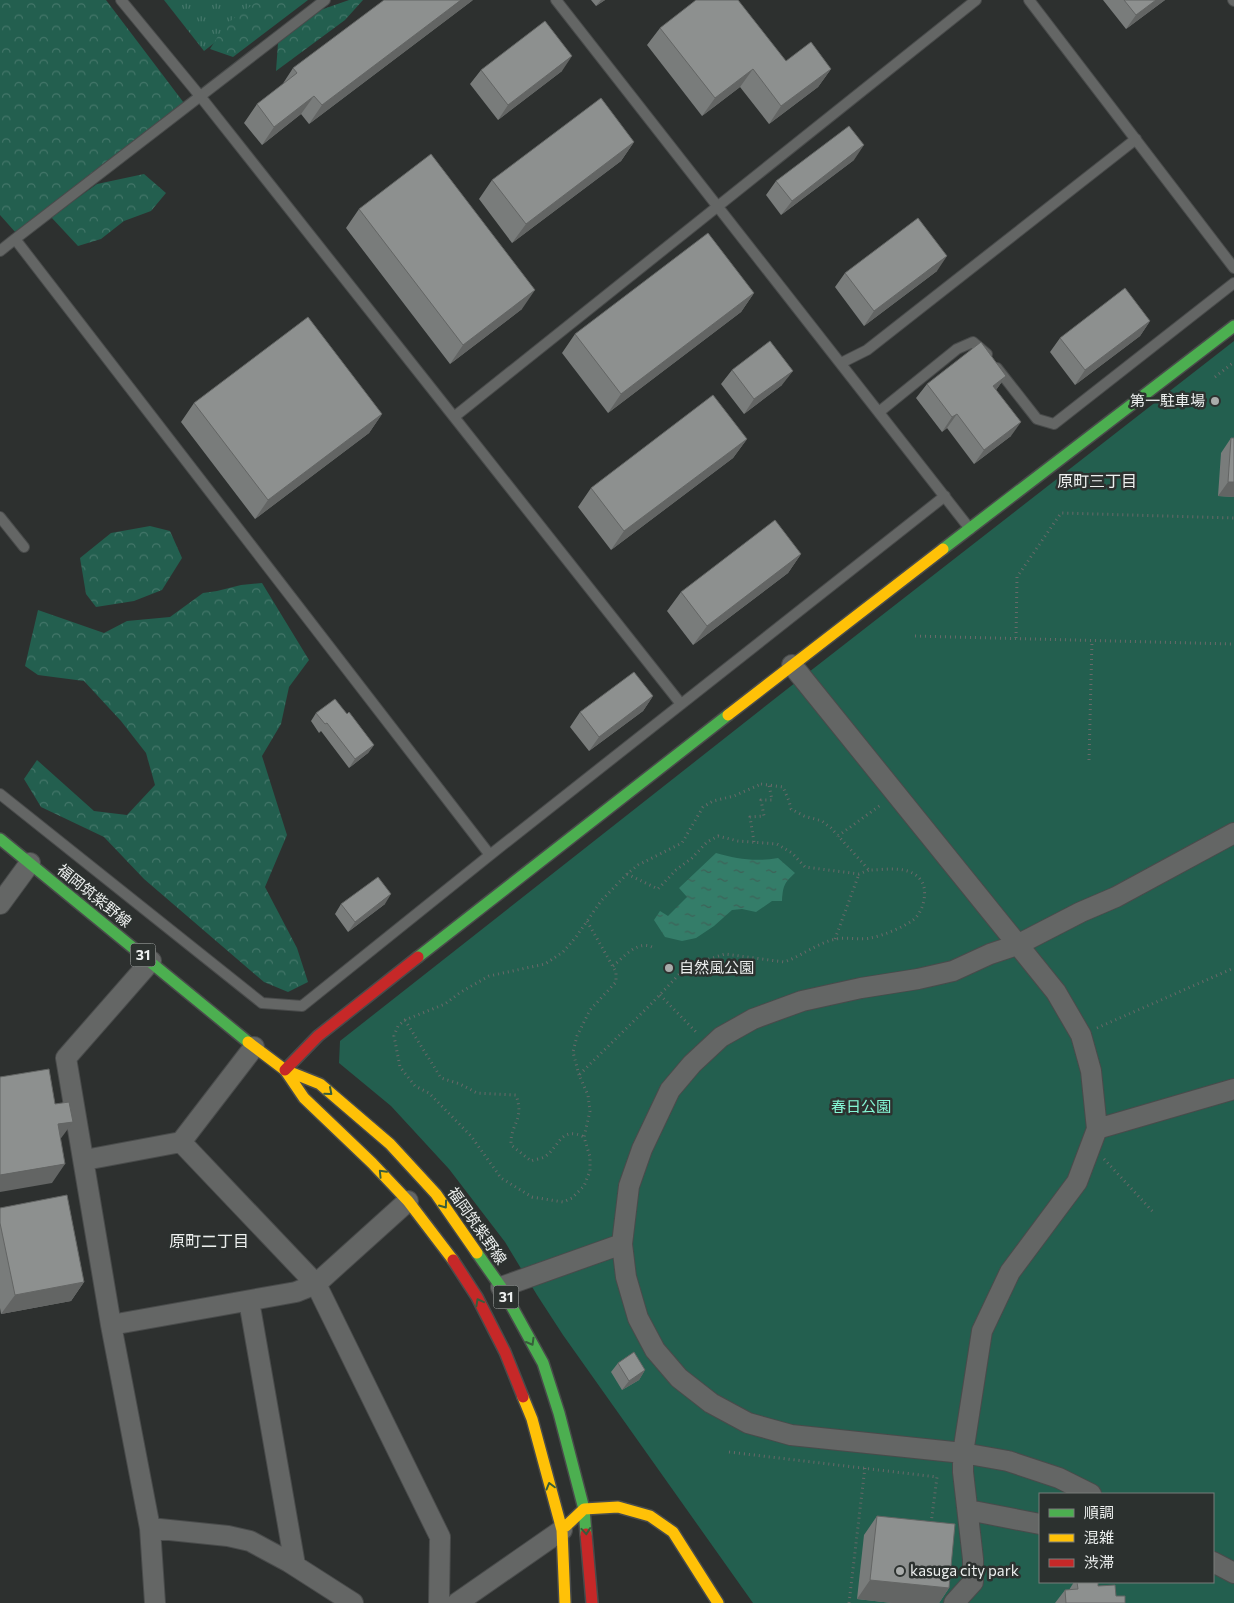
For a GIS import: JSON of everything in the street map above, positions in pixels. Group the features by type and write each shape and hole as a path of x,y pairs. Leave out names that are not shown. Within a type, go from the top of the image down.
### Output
{"main road":[{"path":"285,1070 318,1036 792,665 1234,326"},
{"name":"福岡筑紫野線","path":"0,840 254,1047 285,1070 320,1084 390,1144 436,1194 501,1287 543,1363 559,1413 584,1509 592,1603"},
{"name":"福岡筑紫野線","path":"285,1070 304,1098 372,1163 408,1201 448,1253 472,1289 505,1352 532,1419 562,1530 565,1603"},
{"path":"562,1530 584,1509 618,1507 650,1516 673,1532 718,1603"}],"street":[{"path":"792,665 1056,992 1081,1035 1091,1071 1093,1139 1077,1182 1010,1272 982,1331 963,1453 963,1472 973,1559 972,1582 954,1603"},
{"path":"1088,1493 1059,1478 1008,1461 963,1453 791,1435 748,1423 711,1403 679,1378 654,1350 638,1318 626,1277 622,1244 629,1186 642,1149 670,1090 692,1064 720,1037 753,1019 802,1001 952,971 990,954 1017,945 1081,912 1116,897 1234,833"},
{"path":"0,904 30,863"},
{"path":"150,961 66,1058 111,1325 150,1528 155,1603"},
{"path":"84,1160 181,1142 254,1047"},
{"path":"1093,1139 1234,1089"},
{"path":"181,1142 316,1284 440,1537 439,1603"},
{"path":"111,1325 296,1292 316,1284 408,1201"},
{"path":"501,1287 622,1244"},
{"path":"249,1300 295,1565"},
{"path":"968,1510 1039,1524"},
{"path":"150,1528 228,1536 250,1541 295,1565 353,1603"},
{"path":"457,1603 562,1530"},
{"path":"1214,1563 1234,1573"}],"lane":[{"path":"121,0 200,96 681,704"},
{"path":"0,250 325,0"},
{"path":"556,0 970,529"},
{"path":"454,417 976,0"},
{"path":"1029,0 1234,268"},
{"path":"841,363 867,350 1136,139"},
{"path":"15,239 490,855"},
{"path":"879,412 957,349 973,342 987,354 1037,419 1054,424 1234,283"},
{"path":"0,794 262,1003 302,1006 945,496"},
{"path":"0,517 24,547"}],"path":[{"path":"1215,377 1234,362"},
{"path":"1016,638 1017,577 1061,514 1234,518"},
{"path":"915,636 1234,644"},
{"path":"1089,760 1092,640"},
{"path":"587,921 616,972 616,982 590,1010 577,1036 573,1052 579,1075 588,1095 590,1111 584,1137 590,1156 590,1171 584,1186 572,1198 563,1202 532,1197 501,1178 471,1136 429,1093 414,1086 400,1067 394,1036 398,1026 405,1020 445,1004 489,976 545,964 563,952 601,901 627,874 638,865 682,843 704,807 713,801 734,796 761,784 783,787 791,809 804,816 822,821 831,828 869,870"},
{"path":"754,842 750,817 764,816 762,800 772,800 769,785"},
{"path":"838,836 896,793"},
{"path":"579,1075 687,966 726,954 784,962 791,960 814,946 835,939 869,938 888,932 915,919 925,894 921,881 906,869 869,870 858,874 805,867 792,853 777,844 718,836 707,842 658,889 627,874"},
{"path":"835,939 858,874"},
{"path":"613,966 637,946 647,945 654,948"},
{"path":"1081,1035 1234,968"},
{"path":"660,995 710,1047"},
{"path":"405,1020 441,1078 460,1084 477,1093 516,1095 519,1104 519,1120 510,1135 511,1145 531,1161 546,1157 557,1142 568,1134 576,1133 584,1137"},
{"path":"1093,1139 1109,1162 1154,1213"},
{"path":"849,1603 868,1444"},
{"path":"729,1452 937,1477 930,1529"}],"green space":[{"path":"0,0 106,0 187,107 16,233 0,215"},
{"path":"164,0 270,0 204,51"},
{"path":"259,0 308,0 233,57 210,49 225,25"},
{"path":"349,0 363,0 345,20 276,71 278,43 292,20"},
{"path":"144,174 166,193 151,211 124,221 101,239 78,246 51,217 97,184"},
{"name":"春日公園","path":"1234,341 1234,1603 753,1603 563,1335 505,1242 449,1169 391,1106 339,1063 340,1041"},
{"path":"150,526 170,531 182,558 162,590 134,601 96,607 86,594 80,558 111,533"},
{"path":"262,583 309,660 289,687 281,724 262,756 287,835 265,887 297,948 308,982 288,992 264,982 144,879 104,837 41,807 24,779 37,760 94,811 127,815 155,785 146,753 121,721 84,681 38,675 25,666 38,610 104,633 127,621 170,617 203,593 241,585"}],"water":[{"path":"716,853 746,859 778,858 795,873 788,879 785,885 782,901 772,901 756,912 742,909 732,910 714,926 696,938 682,941 665,937 654,920 660,911 668,916 687,897 679,888"}],"building":[{"path":"384,0 461,0 322,105 314,96 274,127 257,104 297,73 293,68"},
{"path":"696,0 738,0 786,61 811,42 831,69 781,106 753,69 715,98 660,28"},
{"path":"1124,0 1156,0 1136,15"},
{"path":"545,21 572,56 508,105 481,70"},
{"path":"601,98 634,142 526,224 492,180"},
{"path":"849,126 864,145 792,201 776,181"},
{"path":"431,154 535,290 463,345 359,209"},
{"path":"918,218 947,256 874,311 845,273"},
{"path":"708,233 754,293 621,394 575,334"},
{"path":"1125,288 1150,321 1085,370 1060,338"},
{"path":"308,317 382,414 268,500 194,403"},
{"path":"770,341 793,371 754,399 732,370"},
{"path":"981,342 1006,376 993,386 1021,422 984,450 957,414 952,417 927,384"},
{"path":"713,395 747,439 624,531 591,488"},
{"path":"1231,438 1234,438 1234,482 1228,482"},
{"path":"775,520 801,554 707,626 681,592"},
{"path":"634,672 653,696 599,737 580,712"},
{"path":"335,699 347,714 349,712 374,745 355,759 327,723 325,724 316,713"},
{"path":"378,877 391,894 355,922 341,904"},
{"path":"49,1069 55,1104 69,1102 73,1122 58,1124 65,1164 0,1175 0,1077"},
{"path":"67,1195 84,1282 15,1295 0,1223 0,1208"},
{"path":"634,1352 645,1370 629,1381 618,1363"},
{"path":"877,1516 955,1524 949,1588 870,1580"},
{"path":"1077,1583 1098,1583 1098,1586 1115,1585 1116,1596 1125,1596 1125,1603 1066,1603 1065,1590 1078,1589"}],"traffic: fast":[{"path":"943,549 1234,326"},
{"path":"418,957 728,715"},
{"path":"0,839 248,1042"},
{"path":"477,1253 501,1287 543,1363 559,1413 584,1509 586,1534"}],"traffic: slow":[{"path":"728,715 943,549"},
{"path":"248,1042 285,1070 320,1084 390,1144 436,1194 477,1253"},
{"path":"285,1070 304,1098 372,1163 408,1201 453,1260"},
{"path":"523,1397 532,1419 562,1530 565,1603"},
{"path":"566,1526 584,1509 618,1507 650,1516 673,1532 718,1603"}],"traffic: jam":[{"path":"285,1070 318,1036 418,957"},
{"path":"453,1260 477,1297 505,1352 523,1397"},
{"path":"586,1534 592,1603"}],"place":[{"name":"第一駐車場","path":"1215,401"},
{"name":"自然風公園","path":"669,968"},
{"name":"kasuga city park","path":"900,1571"}],"district":[{"name":"原町三丁目","path":"1097,481"},
{"name":"原町二丁目","path":"209,1241"}]}
